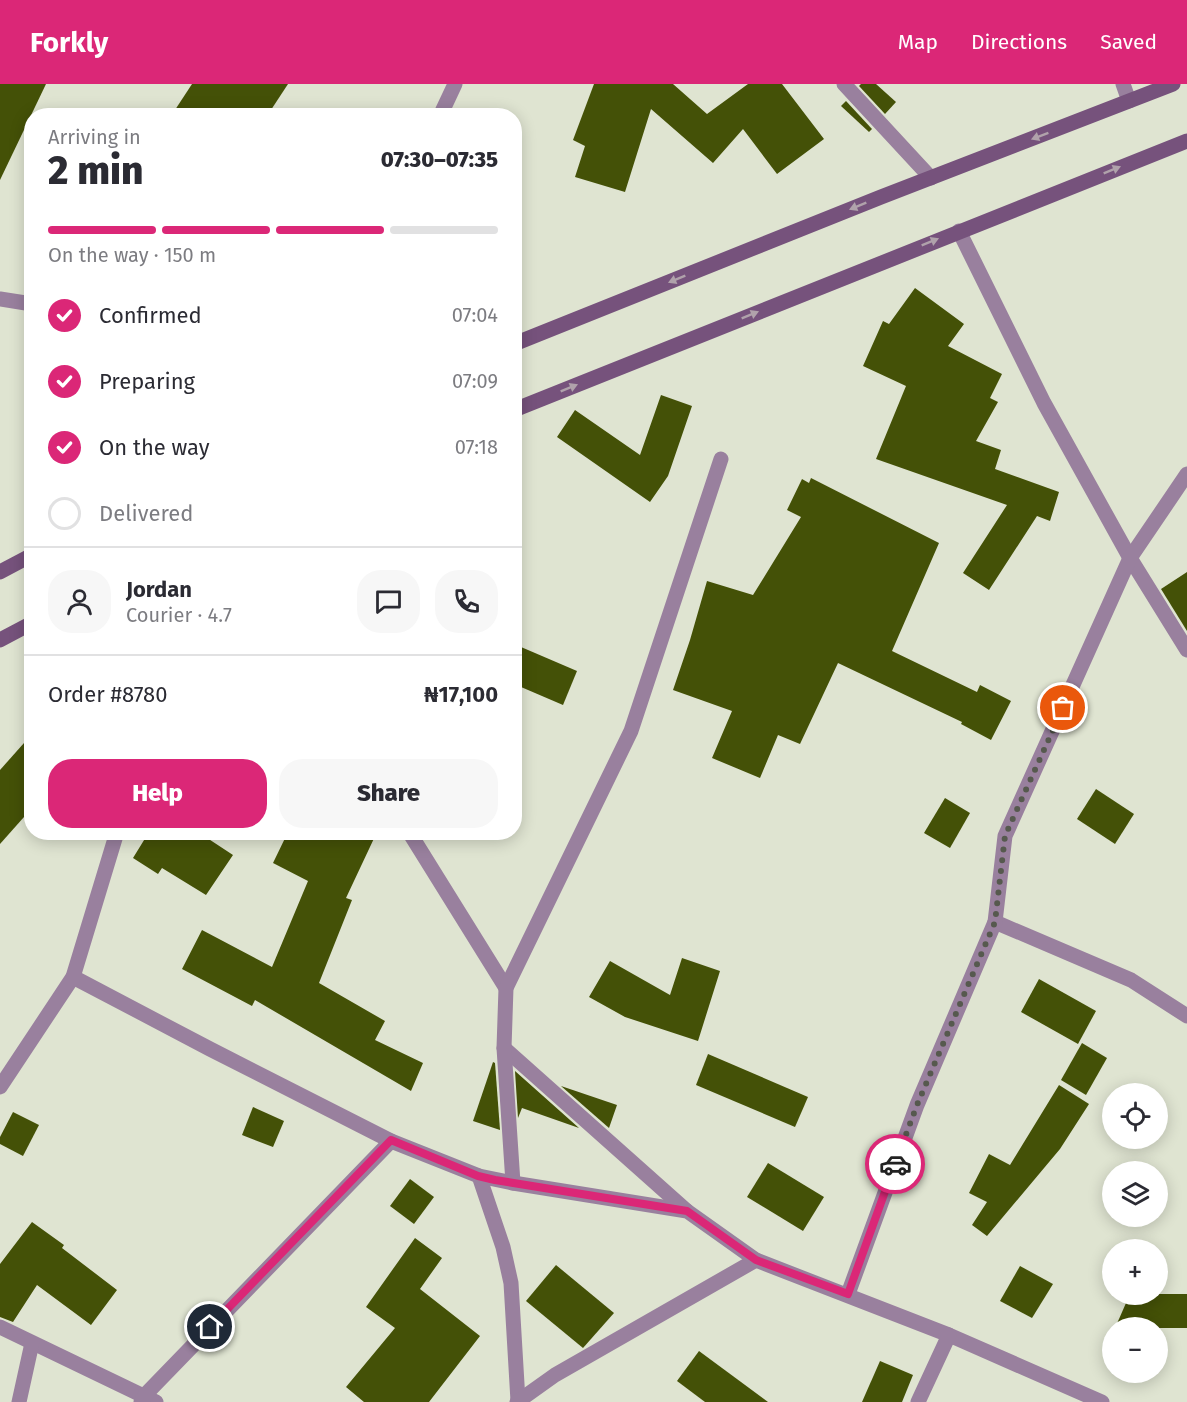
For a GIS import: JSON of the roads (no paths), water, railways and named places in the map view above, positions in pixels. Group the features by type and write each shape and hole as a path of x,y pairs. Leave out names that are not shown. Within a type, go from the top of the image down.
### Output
{"main road":[{"path":"522,341 1173,84"},
{"path":"522,407 1187,141"},
{"path":"0,572 24,559"},
{"path":"0,640 24,627"}],"street":[{"path":"444,108 455,84"},
{"path":"844,84 931,178"},
{"path":"1123,84 1129,101"},
{"path":"959,231 1044,403 1130,558 1187,650"},
{"path":"0,299 24,303"},
{"path":"513,1184 504,1048 506,988 631,731 721,459"},
{"path":"848,1294 917,1105 995,922 1005,836 1130,558 1187,474"},
{"path":"0,1087 73,976 115,840"},
{"path":"414,840 506,988"},
{"path":"995,922 1131,980 1187,1016"},
{"path":"73,976 210,1049 391,1140 478,1176 513,1184 687,1211"},
{"path":"504,1048 687,1211 756,1260 949,1335 1102,1402"},
{"path":"0,1327 147,1400 391,1140"},
{"path":"478,1176 503,1247 511,1282 517,1401"},
{"path":"517,1401 555,1375 756,1260"},
{"path":"918,1402 949,1335"},
{"path":"19,1402 32,1343"}]}
